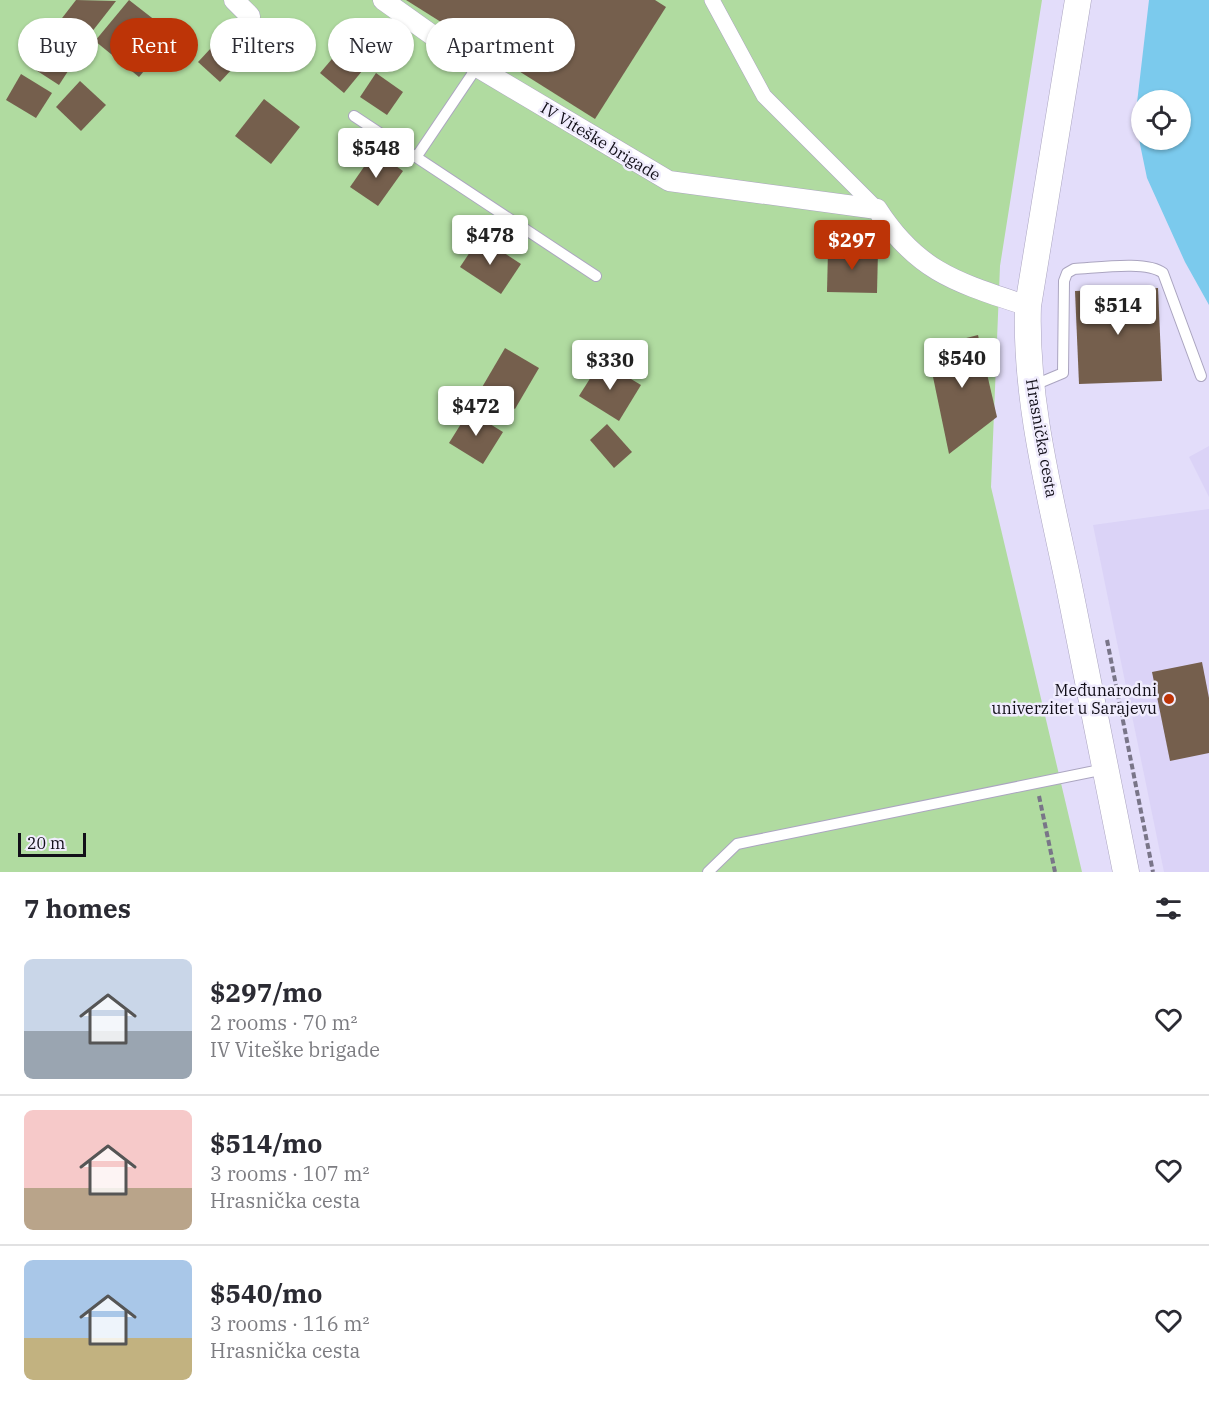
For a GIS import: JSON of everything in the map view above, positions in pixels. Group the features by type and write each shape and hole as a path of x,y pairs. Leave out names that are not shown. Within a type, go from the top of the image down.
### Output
{"street":[{"path":"234,0 250,18"},
{"name":"IV Viteške brigade","path":"383,0 426,31"},
{"path":"712,0 764,96 877,208 895,236 922,262 966,285 1028,306"},
{"name":"Hrasnička cesta","path":"1078,0 1028,306 1027,335 1031,386 1126,872"},
{"name":"IV Viteške brigade","path":"485,72 669,181 877,208"}],"lane":[{"path":"417,156 474,72"},
{"path":"354,116 596,276"},
{"path":"1031,386 1063,373 1064,281 1067,273 1074,269 1156,267 1163,273 1201,376"},
{"path":"708,872 737,844 1105,769"}],"path":[{"path":"1104,630 1154,872"},
{"path":"1037,784 1055,872"}],"shaded area":[{"path":"1209,446 1209,497 1189,457"},
{"name":"Međunarodni univerzitet u Sarajevu","path":"1209,509 1209,872 1164,872 1093,525"}],"green space":[{"path":"0,0 1042,0 1000,266 991,487 1082,872 0,872"}],"water":[{"path":"1149,0 1209,0 1209,305 1185,262 1147,178 1141,150 1191,150 1191,90 1138,90"}],"building":[{"path":"76,0 116,1 98,24 98,18 62,18"},
{"path":"129,0 152,18 114,18"},
{"path":"406,0 655,0 666,7 595,119 520,72 575,72 575,18 435,18"},
{"path":"110,23 110,53 98,43 98,37"},
{"path":"210,49 210,72 229,72 220,82 198,62"},
{"path":"328,64 328,72 361,72 344,93 320,73"},
{"path":"39,72 67,72 59,85"},
{"path":"133,72 143,72 139,77"},
{"path":"376,73 403,92 387,115 360,97"},
{"path":"21,74 52,93 36,118 6,100"},
{"path":"80,81 106,105 81,131 56,107"},
{"path":"264,99 300,127 271,164 235,136"},
{"path":"375,151 403,171 378,206 350,187"},
{"path":"480,237 521,264 501,294 460,267"},
{"path":"828,250 878,251 877,293 827,292"},
{"path":"1158,288 1162,381 1079,384 1075,291"},
{"path":"978,335 997,417 949,454 927,348"},
{"path":"505,348 539,368 515,409 481,389"},
{"path":"601,361 641,385 619,421 579,396"},
{"path":"469,411 503,432 483,464 449,443"},
{"path":"607,424 632,452 614,468 590,440"},
{"path":"1202,662 1209,698 1209,753 1170,761 1152,672"}],"place":[{"name":"Međunarodni univerzitet u Sarajevu","path":"1169,699"}]}
